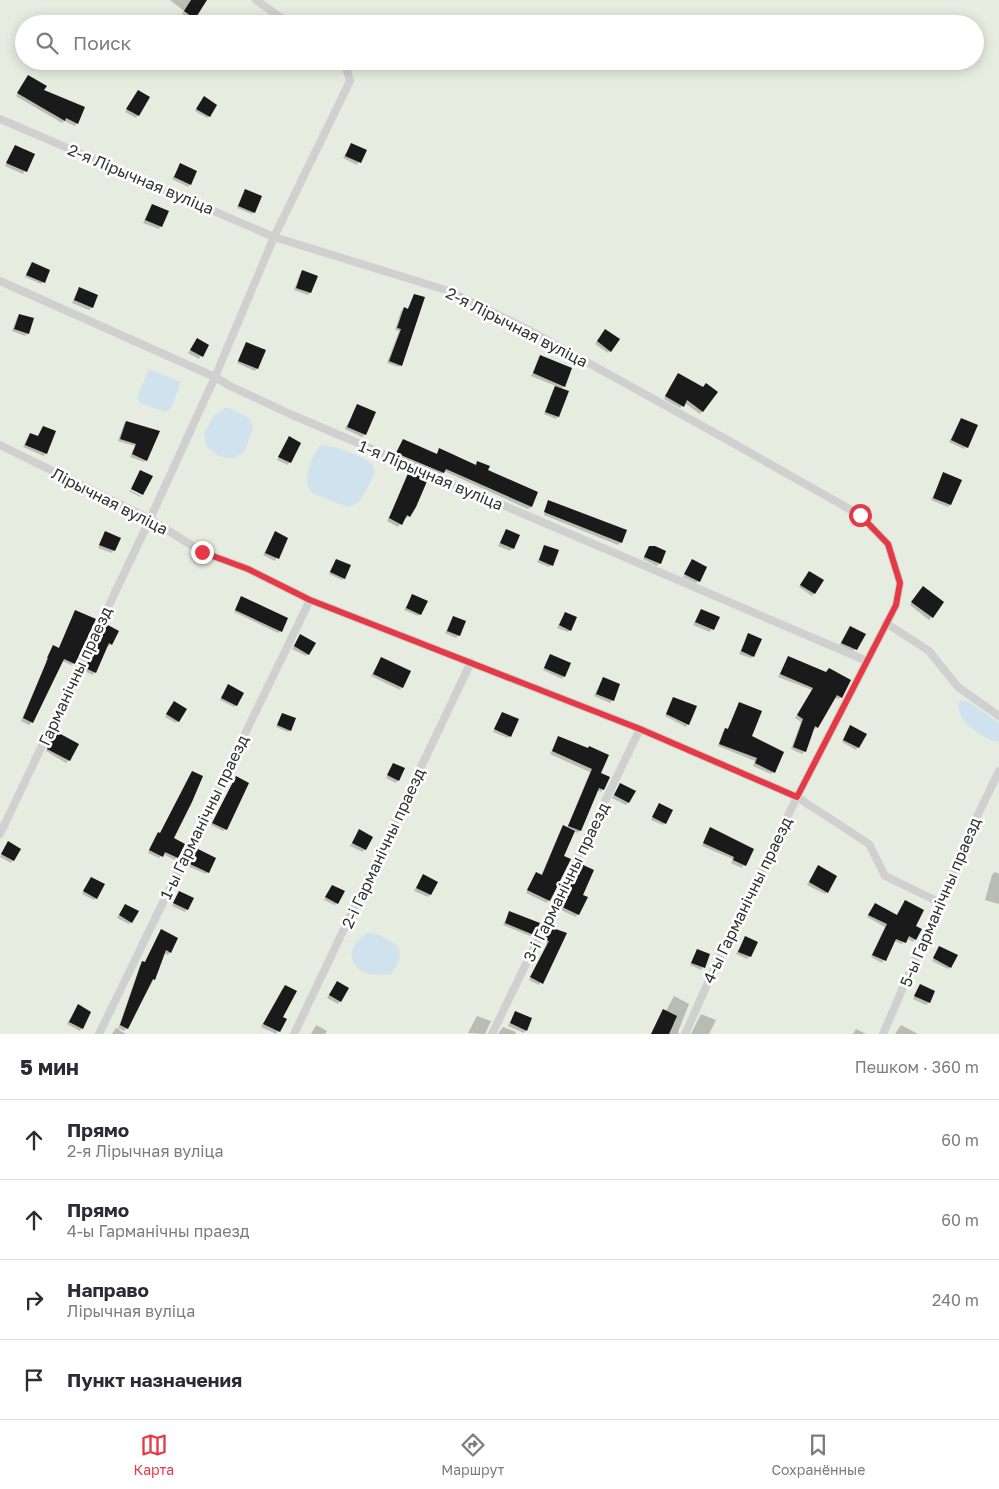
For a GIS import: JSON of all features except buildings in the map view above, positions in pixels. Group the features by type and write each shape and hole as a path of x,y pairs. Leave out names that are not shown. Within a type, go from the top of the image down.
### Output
{"lane":[{"path":"256,0 277,15"},
{"name":"Гарманічны праезд","path":"0,834 150,519 215,376 274,237 350,81 347,70"},
{"name":"2-я Лірычная вуліца","path":"0,119 274,237 449,291 527,329 715,432 860,515 888,544 900,583 896,605 867,661"},
{"name":"1-я Лірычная вуліца","path":"0,280 215,376 230,386 290,414 867,661"},
{"name":"Лірычная вуліца","path":"0,446 150,519 202,552 248,569 310,600 640,729 797,797 869,844 885,876 940,903"},
{"name":"1-ы Гарманічны праезд","path":"99,1034 310,600"},
{"path":"886,623 929,651 958,687 999,716"},
{"name":"4-ы Гарманічны праезд","path":"685,1034 714,969 797,797 867,661"},
{"name":"2-і Гарманічны праезд","path":"294,1034 471,662"},
{"name":"3-і Гарманічны праезд","path":"492,1034 640,729"},
{"name":"5-ы Гарманічны праезд","path":"883,1034 975,821 999,771"}],"shaded area":[{"path":"0,0 999,0 999,1034 0,1034"}],"water":[{"path":"149,369 181,382 171,408 166,412 140,403 137,398"},
{"path":"227,407 249,418 253,429 244,452 233,459 219,456 206,446 204,433 214,416"},
{"path":"321,445 349,452 363,458 374,466 374,475 360,501 349,507 318,496 309,488 307,475 315,454"},
{"path":"960,700 971,703 999,723 999,741 986,738 973,730 963,720 960,714"},
{"path":"367,933 381,936 399,948 400,956 391,974 376,975 366,973 353,962 351,952 357,941"}],"route":[{"path":"202,552 248,569 310,600 640,729 797,797 896,605 900,583 888,544 860,515"}]}
